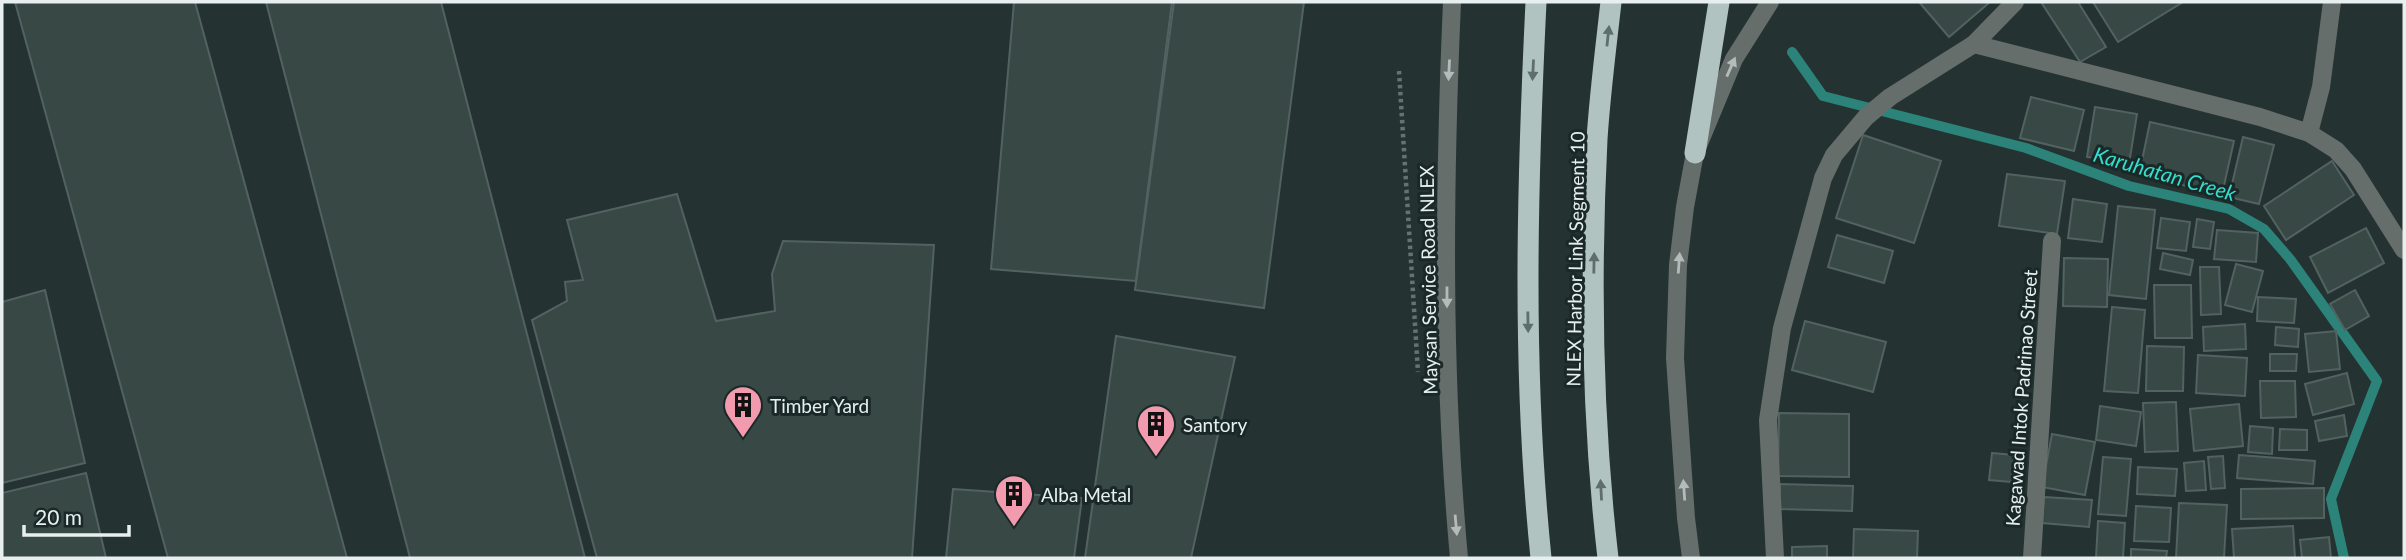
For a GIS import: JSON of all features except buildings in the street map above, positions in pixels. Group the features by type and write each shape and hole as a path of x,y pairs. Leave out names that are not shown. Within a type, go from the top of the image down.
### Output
{"highway":[{"path":"1536,2 1529,137 1527,321 1541,558"},
{"name":"NLEX Harbor Link Segment 10","path":"1608,558 1601,501 1593,322 1597,138 1611,2"},
{"path":"1695,153 1719,2"}],"street":[{"name":"Maysan Service Road NLEX","path":"1452,2 1448,87 1447,323 1454,505 1459,558"},
{"path":"1691,558 1675,358 1678,265 1685,207 1695,153 1734,59 1770,2"},
{"path":"1775,558 1768,420 1782,328 1823,178 1834,155 1866,117 1890,97 1974,44 2015,2"},
{"path":"2309,133 2321,87 2332,2"},
{"path":"1974,44 2260,117 2309,133 2336,150 2353,169 2404,250"},
{"name":"Kagawad Intok Padrinao Street","path":"2032,558 2052,241"}],"path":[{"path":"1399,71 1419,378"}],"waterway":[{"name":"Karuhatan Creek","path":"1792,52 1823,96 2026,148 2129,186 2229,209 2264,229 2290,259 2377,381 2331,499 2344,558"}],"place":[{"name":"Timber Yard","path":"743,439"},
{"name":"Santory","path":"1156,458"},
{"name":"Alba Metal","path":"1014,528"}]}
